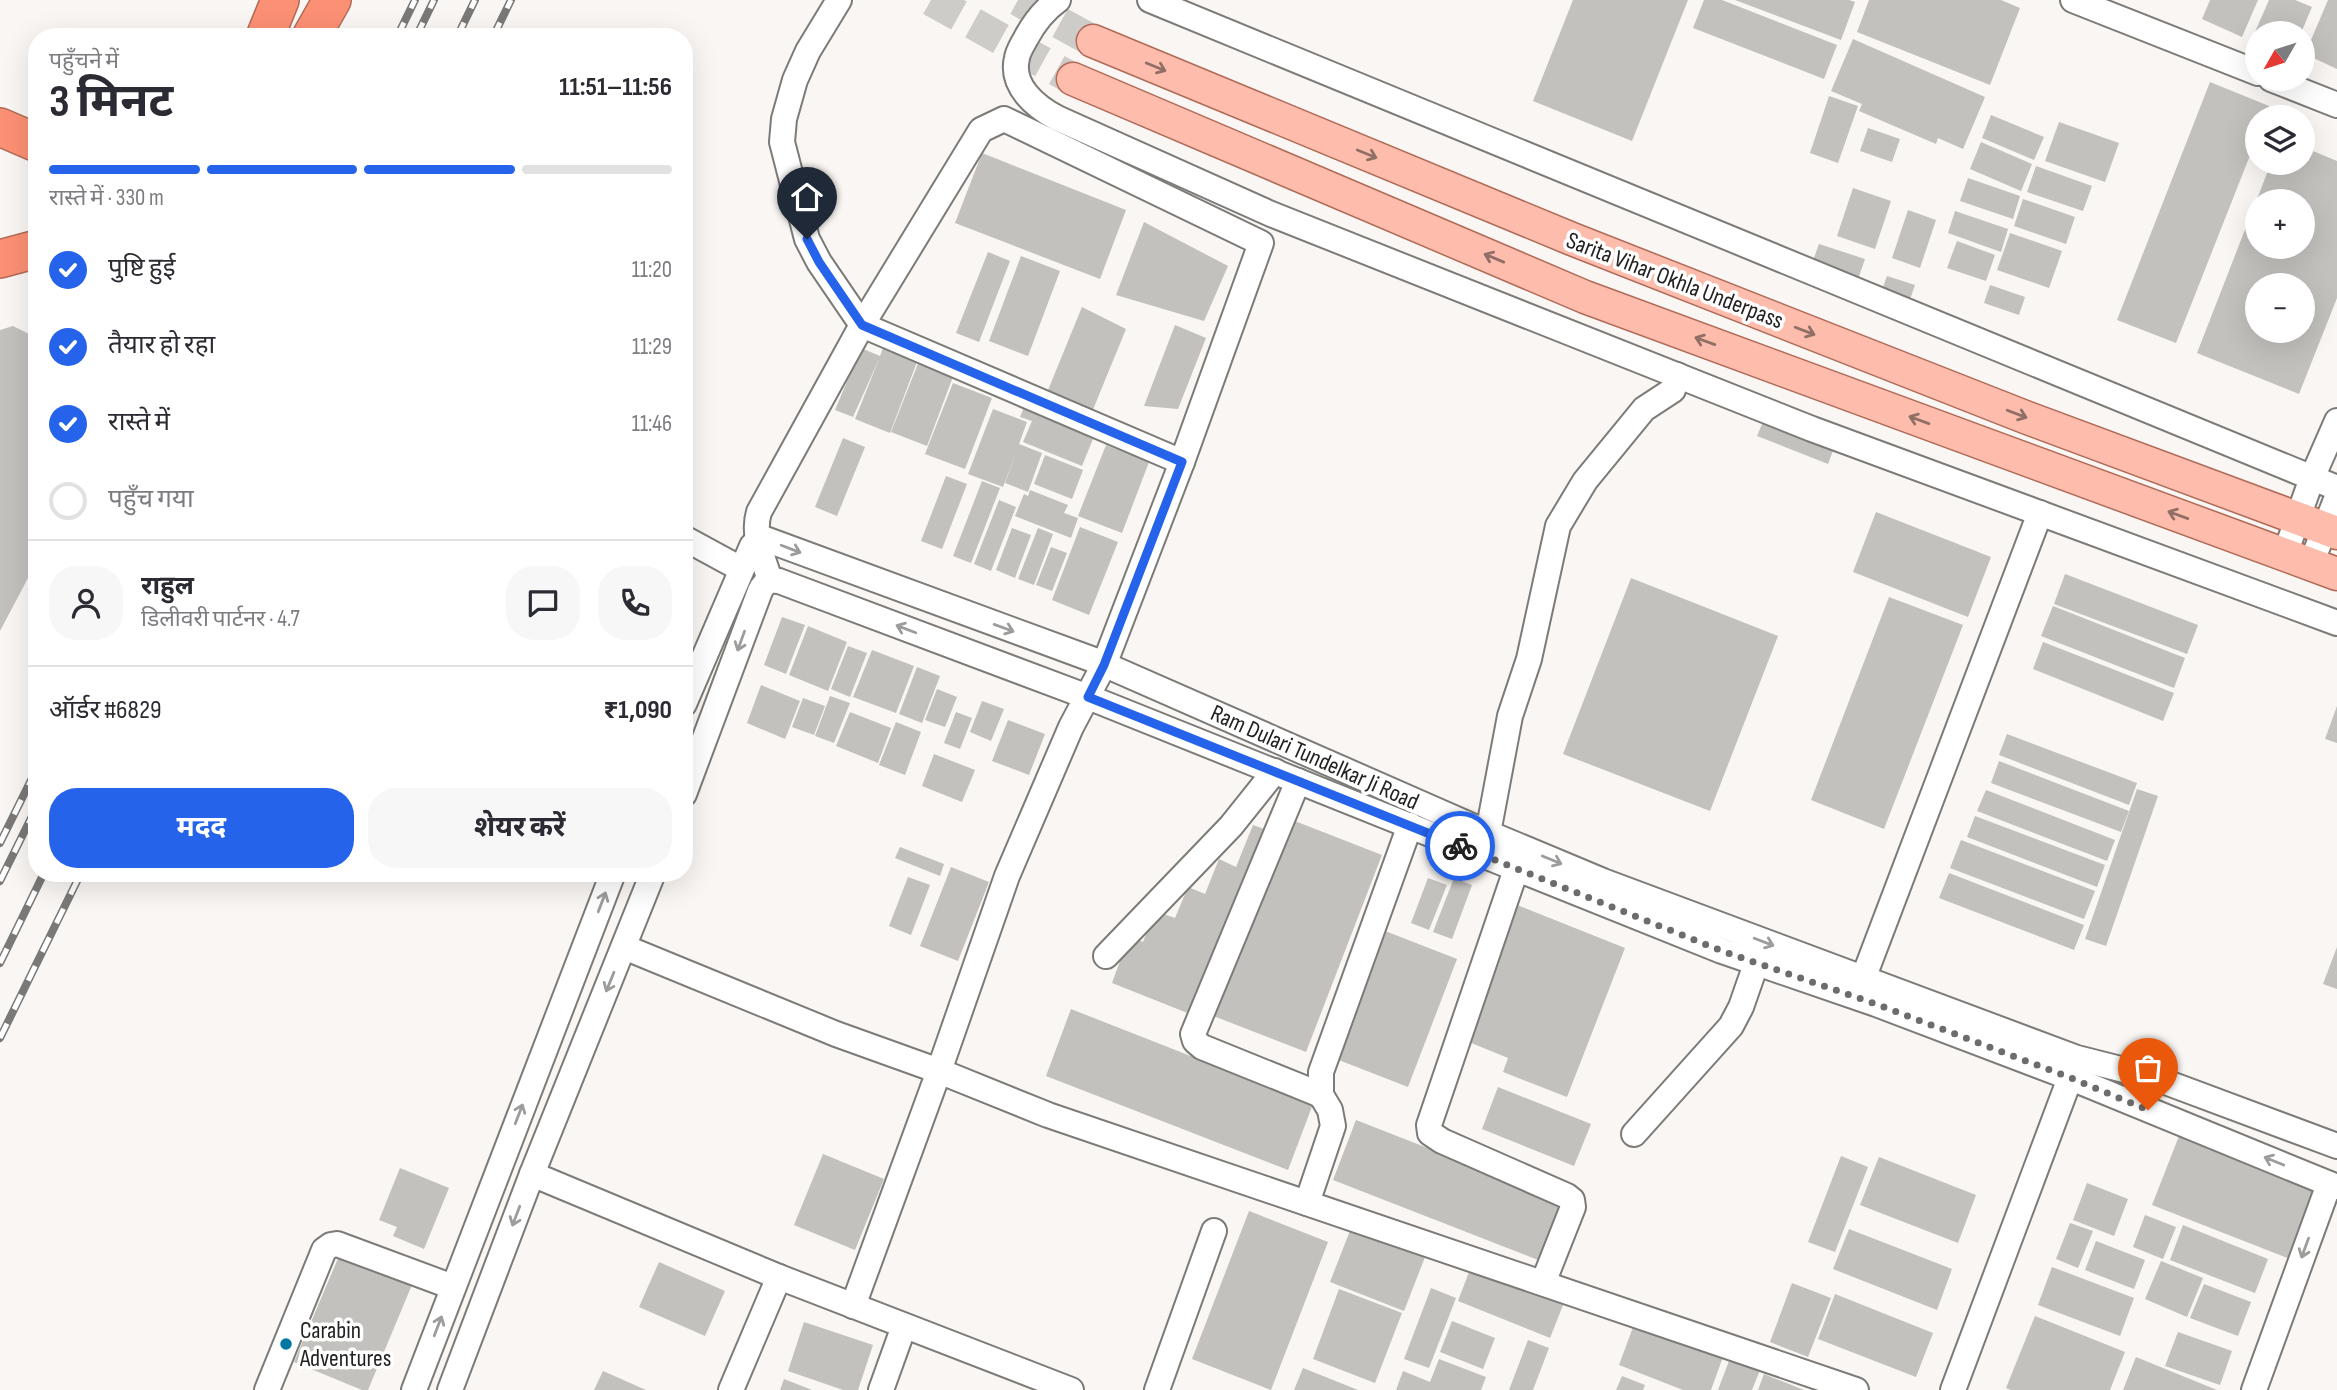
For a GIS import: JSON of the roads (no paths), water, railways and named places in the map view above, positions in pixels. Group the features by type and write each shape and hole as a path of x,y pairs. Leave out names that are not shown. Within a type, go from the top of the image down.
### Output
{"highway":[{"path":"269,28 280,0"},
{"path":"316,28 332,0"},
{"path":"0,127 28,139"},
{"path":"0,259 28,251"}],"main road":[{"name":"Sarita Vihar Okhla Underpass","path":"1093,41 1572,239 2025,417 2320,527"},
{"name":"Sarita Vihar Okhla Underpass","path":"1073,79 1585,297 2311,564"}],"street":[{"path":"839,0 808,51 795,80 784,119 782,142 807,239 819,262 862,325 1182,462"},
{"path":"1058,0 1049,6 1033,25 1017,57 1016,70 1021,87 1040,108 1271,214 1812,429 2337,623"},
{"path":"1150,0 2337,488"},
{"path":"2073,0 2245,69"},
{"path":"2301,91 2337,105"},
{"path":"770,580 758,540 756,523 759,512 862,325 981,130 1004,119 1261,243 1182,462 1104,665 1071,727 1007,876 853,1306"},
{"path":"1151,190 1163,165"},
{"path":"1488,834 1510,716 1529,659 1558,526 1585,481 1644,409 1673,390 1677,375"},
{"path":"2320,527 2312,478 2337,421"},
{"path":"2311,564 2320,527 2337,497"},
{"path":"1863,979 2040,513"},
{"name":"Ram Dulari Tundelkar Ji Road","path":"758,540 765,539 1104,665 1488,834 1520,858 1756,964 2074,1068 2152,1077 2337,1146"},
{"path":"693,683 741,569 752,546 758,540"},
{"path":"693,543 741,569"},
{"path":"693,770 760,591 764,583 770,580 779,581 1088,697 1410,825 1520,858 1429,1125 1430,1133 1442,1141 1572,1200 1573,1207 1543,1283"},
{"path":"1106,956 1231,826 1275,771"},
{"path":"1298,780 1193,1034 1195,1041 1202,1047 1321,1095"},
{"path":"1307,1203 1333,1126 1330,1110 1321,1095 1321,1072 1410,825"},
{"name":"Ram Dulari Tundelkar Ji Road","path":"1520,858 1604,881 1863,979 2074,1068 2333,1185 2254,1390"},
{"path":"414,1390 610,882"},
{"path":"450,1390 532,1174 649,882"},
{"path":"624,947 836,1034 939,1071 1048,1115 1856,1390"},
{"path":"1634,1134 1731,1026 1741,1007 1756,964"},
{"path":"1953,1390 2074,1068"},
{"path":"532,1174 904,1326 1024,1382 1071,1390"},
{"path":"1157,1390 1214,1231"},
{"path":"267,1390 324,1250 331,1245 337,1244 453,1287"},
{"path":"731,1390 779,1277"},
{"path":"881,1390 904,1326"}],"tunnel":[{"path":"931,0 1073,79"},
{"path":"1018,0 1093,41"}],"railway":[{"path":"401,28 415,0"},
{"path":"420,28 434,0"},
{"path":"461,28 475,0"},
{"path":"497,28 511,0"},
{"path":"0,843 28,786"},
{"path":"0,881 28,824"},
{"path":"0,963 40,882"},
{"path":"0,1038 77,882"}],"place":[{"name":"Carabin Adventures","path":"286,1344"}]}
